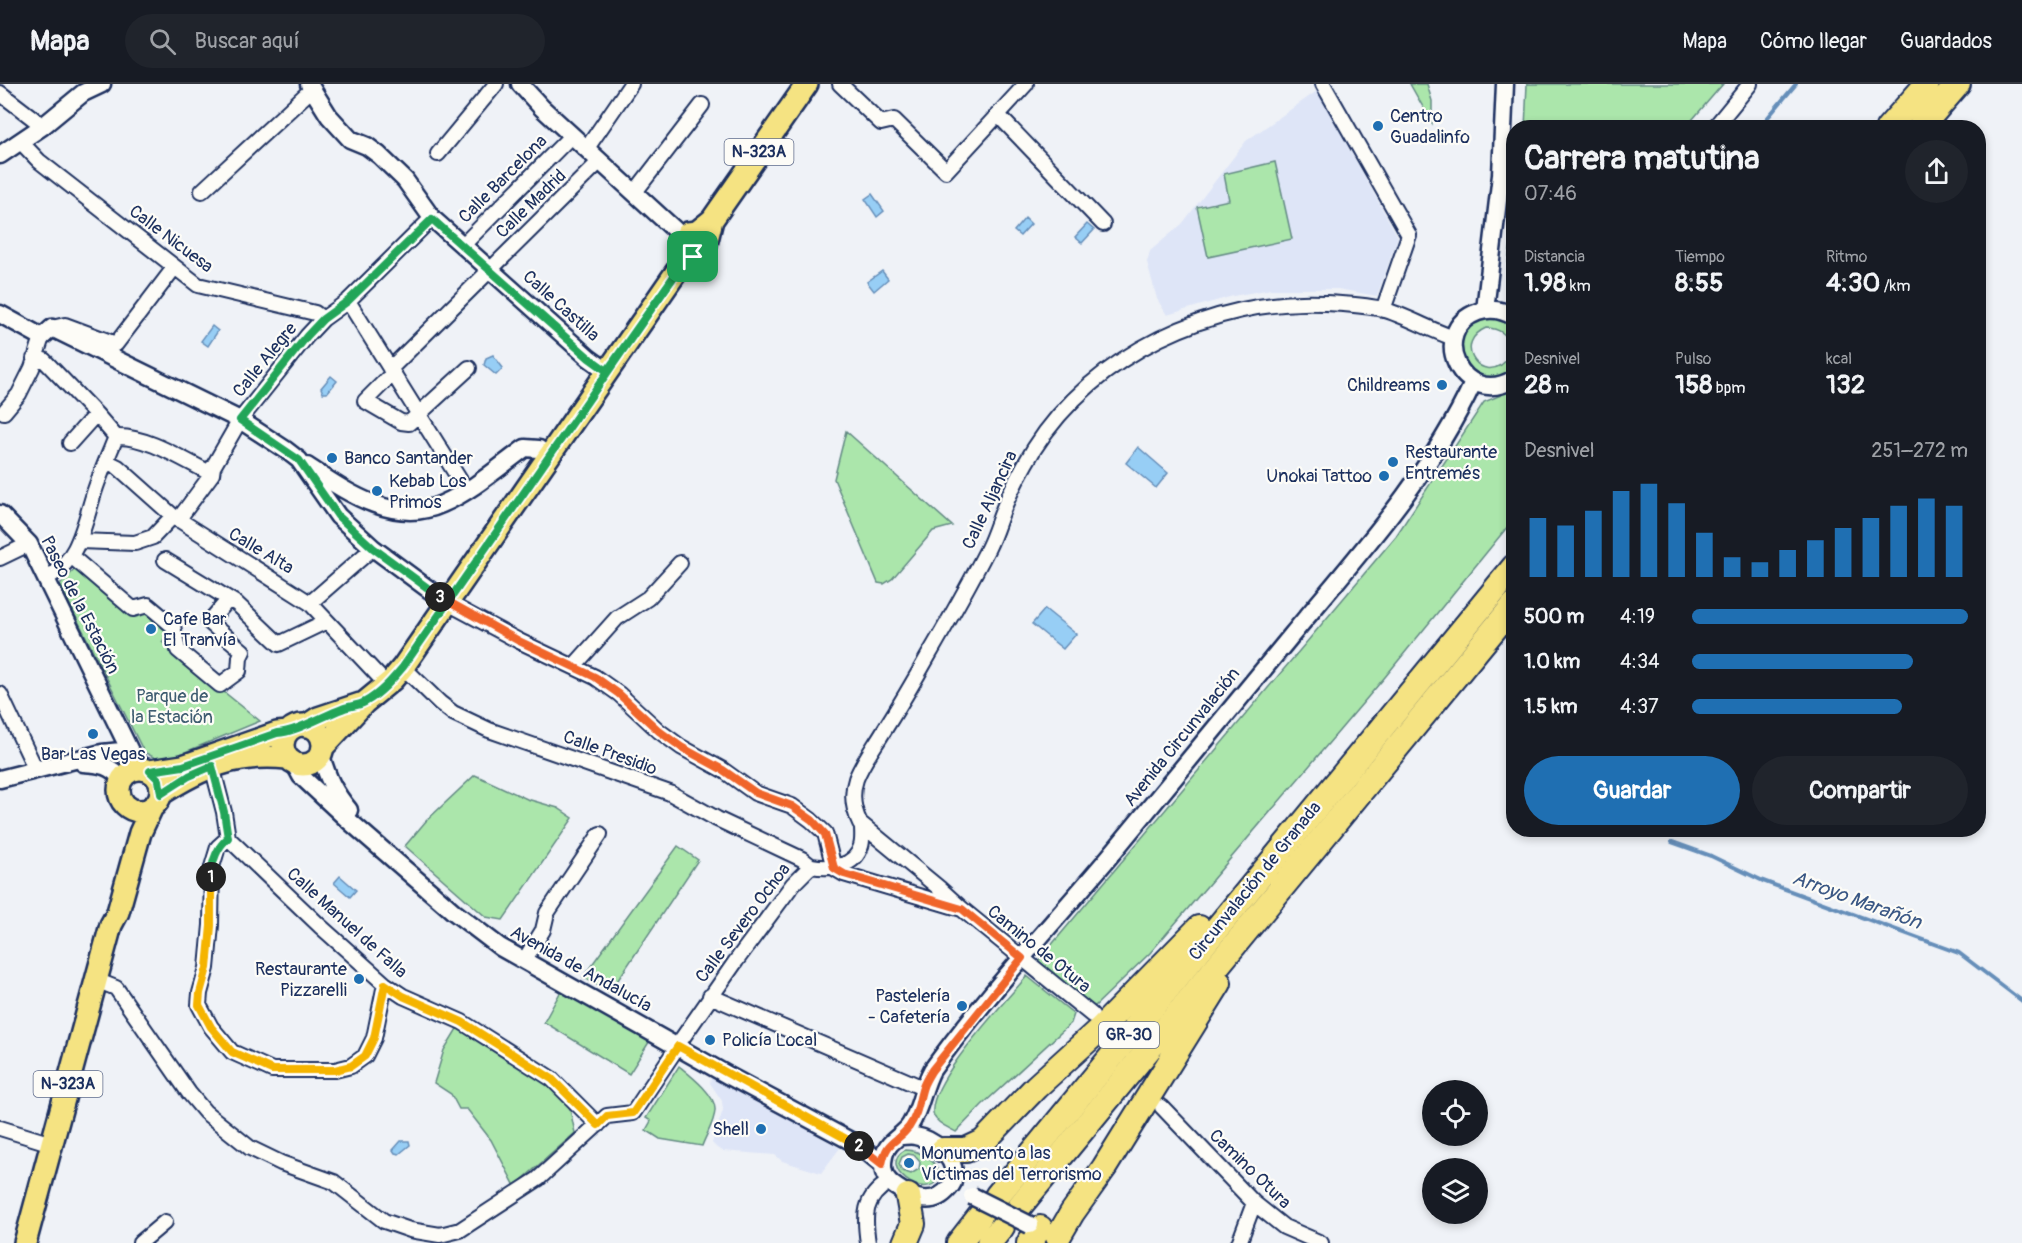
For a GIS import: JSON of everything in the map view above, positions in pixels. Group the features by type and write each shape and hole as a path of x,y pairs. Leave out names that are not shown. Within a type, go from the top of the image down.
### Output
{"highway":[{"path":"1895,120 1927,84"},
{"path":"1927,120 1958,84"},
{"name":"Circunvalación de Granada","path":"1035,1226 1261,874 1506,577"},
{"name":"Circunvalación de Granada","path":"1035,1226 1262,909 1506,615"},
{"path":"936,1146 966,1150 983,1142 1036,1087 1101,1028 1228,897 1261,874"},
{"path":"1035,1226 1123,1138 1216,988 1244,949 1262,909"},
{"path":"898,1189 913,1224 905,1243"},
{"path":"959,1243 976,1206"}],"main road":[{"name":"N-323A","path":"25,1243 111,925 117,912 140,833 156,801 189,776 236,759 255,756 291,760 310,765 364,703 387,685 453,606 548,457 677,272 692,238 807,84"},
{"name":"N-323A","path":"142,764 183,766 277,733 297,729 318,718 364,703"},
{"path":"291,760 283,745 297,729 319,733 322,750"},
{"path":"142,764 159,780 156,801 140,810 126,804 120,796 122,780 129,772 142,764"},
{"name":"N-323A","path":"111,925 111,911 125,849 126,804"}],"street":[{"path":"0,155 43,126 83,93 102,84"},
{"path":"438,154 496,84"},
{"path":"520,84 542,108 635,192 692,238"},
{"path":"587,148 631,84"},
{"path":"840,84 881,123 894,120 946,171 1026,84"},
{"path":"1323,84 1409,235 1383,310"},
{"path":"1485,310 1501,175 1505,84"},
{"path":"1721,120 1750,84"},
{"path":"202,191 311,86"},
{"name":"Calle Castilla","path":"311,86 329,116 350,139 367,146 405,180 432,219 464,244 589,358 607,371"},
{"path":"0,93 43,126"},
{"path":"635,192 702,105"},
{"path":"998,115 1103,224"},
{"name":"Calle Barcelona","path":"464,244 568,140"},
{"name":"Calle Nicuesa","path":"20,141 39,161 198,285 315,313 323,319"},
{"name":"Calle Madrid","path":"418,414 409,423 400,422 366,401 391,371 490,269 596,165"},
{"name":"Calle Alegre","path":"79,541 135,543 153,537 175,518 212,474 213,467 240,420 307,336 323,319 348,301 432,219"},
{"path":"4,412 19,394 47,333 65,325 116,344 174,267"},
{"path":"348,301 466,490"},
{"name":"Calle Aljancira","path":"852,860 861,845 862,826 854,810 855,781 859,773 913,684 979,566 990,545 1005,505 1035,449 1051,426 1101,377 1130,355 1174,332 1210,317 1253,306 1298,302 1341,303 1383,310 1454,338"},
{"path":"1506,314 1497,310 1485,310 1474,314 1458,328 1452,349 1454,359 1465,376 1473,383 1495,387 1506,383"},
{"path":"0,314 18,325 47,333 240,420 357,498 389,508 428,509 451,500 525,448 539,449 548,457"},
{"path":"34,359 44,360 116,437"},
{"path":"418,414 469,368"},
{"name":"Avenida Circunvalación","path":"895,1140 918,1112 923,1088 944,1053 1409,491 1437,448 1473,383"},
{"path":"70,443 96,414"},
{"path":"116,437 128,436 212,474"},
{"path":"46,578 71,556 79,541 96,487 116,437"},
{"path":"299,460 338,516 373,548 453,606 595,677 619,694 659,731 681,747 723,770 756,793 792,806 812,820 825,834 834,868"},
{"name":"Calle Alta","path":"106,461 118,467 175,518 310,603 387,685"},
{"name":"Paseo de la Estación","path":"0,514 29,544 142,764"},
{"path":"0,558 29,544"},
{"path":"310,603 373,548"},
{"path":"71,556 133,609 147,605 173,626 178,650 220,685 239,671 243,651 209,622 229,599"},
{"path":"165,560 237,604 279,644 327,621"},
{"path":"574,666 617,618 648,598 680,563"},
{"name":"Calle Presidio","path":"403,667 440,704 453,713 489,730 670,794 802,859 811,866"},
{"path":"0,694 36,770"},
{"name":"Avenida de Andalucía","path":"322,750 332,787 352,814 479,923 527,956 860,1146 882,1164"},
{"path":"0,779 114,751 142,764"},
{"name":"Avenida de Andalucía","path":"291,760 301,776 318,793 475,929 525,963 862,1139 877,1144 895,1140"},
{"path":"74,761 105,765 122,780"},
{"path":"212,766 228,838 218,847 212,867 207,968 200,993 199,1005 211,1027 232,1052 272,1070 335,1070 351,1066 365,1056 374,1038 385,984"},
{"path":"862,826 881,839 962,909"},
{"path":"527,956 543,930 547,913 600,834"},
{"name":"Calle Manuel de Falla","path":"228,838 385,984 403,996 462,1022 552,1079 598,1125"},
{"path":"861,845 881,839"},
{"path":"852,860 861,880"},
{"name":"Calle Severo Ochoa","path":"96,980 116,988 189,1093 205,1112 250,1148 281,1163 334,1182 384,1221 410,1230 440,1235 460,1230 538,1179 607,1116 633,1113 710,996 793,884 811,866 834,868 852,860"},
{"name":"Camino de Otura","path":"834,868 861,880 962,909 1092,1015"},
{"path":"710,996 923,1088"},
{"name":"Camino Otura","path":"1162,1107 1254,1203 1284,1227 1321,1243"},
{"path":"918,1112 936,1146 952,1164 954,1176 952,1185 944,1195 930,1200 920,1200 898,1189 883,1173 884,1152 895,1140 915,1136 936,1146"},
{"path":"0,1128 52,1144"},
{"path":"954,1176 976,1206"},
{"path":"868,1243 864,1215 870,1200 877,1191 898,1189"},
{"path":"944,1195 1035,1226"},
{"path":"1239,1243 1254,1203"},
{"path":"140,1243 165,1222"}],"shaded area":[{"path":"1317,91 1398,237 1377,296 1338,289 1271,289 1233,296 1167,315 1157,299 1147,262 1150,251 1182,224 1246,141"},
{"name":"Shell","path":"711,1078 840,1148 821,1173 782,1161 775,1155 723,1151 717,1148 712,1143 723,1110 722,1101 710,1083"}],"green space":[{"path":"1410,84 1427,84 1432,101 1432,123"},
{"path":"1527,84 1723,84 1692,120 1525,120"},
{"path":"1275,162 1292,239 1208,257 1197,207 1229,200 1224,174"},
{"path":"1484,319 1497,319 1506,323 1506,336 1499,331 1486,328 1476,334 1471,342 1470,350 1477,364 1484,368 1501,365 1506,360 1506,372 1501,376 1488,378 1476,374 1467,365 1461,353 1461,341 1468,329"},
{"path":"1506,393 1506,529 1385,677 1150,953 1093,1008 1038,961 1396,536 1484,402"},
{"path":"846,431 952,526 933,531 892,579 884,584 878,583 834,479"},
{"name":"Parque de la Estación","path":"76,568 134,617 143,608 170,631 162,642 260,721 166,760 155,758 144,752 60,585"},
{"path":"475,775 527,799 558,808 573,818 503,920 486,917 405,846 426,821"},
{"path":"678,846 698,860 610,992 583,977"},
{"path":"1027,976 1074,1014 1071,1023 956,1132 941,1124 934,1116 934,1103 941,1086 969,1044"},
{"path":"561,991 651,1039 629,1074 544,1022"},
{"path":"458,1027 550,1083 565,1099 570,1109 575,1133 515,1186 491,1140 467,1109 459,1109 451,1094 434,1083 444,1050"},
{"path":"679,1066 702,1086 714,1104 714,1119 702,1146 660,1139 646,1130 651,1121 646,1118"},
{"path":"905,1150 923,1155 933,1162 939,1178 932,1185 914,1184 899,1172 896,1165 898,1157","holes":["908,1154 914,1155 920,1162 919,1169 911,1174 902,1171 899,1164 902,1157"]}],"water":[{"path":"872,194 884,211 877,217 865,199"},
{"path":"1025,218 1031,224 1020,236 1014,231"},
{"path":"1087,224 1094,230 1082,243 1075,237"},
{"path":"882,271 888,279 874,291 867,282"},
{"path":"212,326 218,331 208,346 201,341"},
{"path":"493,355 503,368 496,375 484,365 486,358"},
{"path":"331,376 337,381 327,393 323,393 321,388"},
{"path":"1138,447 1168,473 1156,488 1126,463"},
{"path":"1045,609 1076,634 1063,649 1032,624"},
{"path":"340,876 356,890 350,897 334,883"},
{"path":"401,1141 409,1141 410,1145 399,1154 395,1153 393,1150"}],"waterway":[{"path":"1766,120 1796,84"},
{"name":"Arroyo Marañón","path":"1672,842 1711,856 1763,881 1959,953 2022,1001"}],"place":[{"name":"Centro Guadalinfo","path":"1378,126"},
{"name":"Childreams","path":"1442,385"},
{"name":"Banco Santander","path":"332,458"},
{"name":"Restaurante Entremés","path":"1393,462"},
{"name":"Unokai Tattoo","path":"1384,476"},
{"name":"Kebab Los Primos","path":"377,491"},
{"name":"Cafe Bar El Tranvía","path":"151,629"},
{"name":"Bar Las Vegas","path":"93,734"},
{"name":"Restaurante Pizzarelli","path":"359,979"},
{"name":"Pastelería - Cafetería","path":"962,1006"},
{"name":"Policía Local","path":"710,1040"},
{"name":"Shell","path":"761,1129"},
{"name":"Monumento a las Víctimas del Terrorismo","path":"909,1163"}],"route":[{"path":"693,257 677,272 446,602 403,667 392,680 364,703 318,718 306,726 297,726 288,732 277,733 183,766 150,771 159,780 161,794 189,776 212,766 228,838 218,847 212,867 211,926 207,968 199,1005 211,1027 232,1052 272,1070 335,1070 351,1066 365,1056 374,1038 385,984 403,996 462,1022 552,1079 598,1125 607,1116 633,1113 678,1046 860,1146 882,1164 884,1152 889,1144 901,1136 918,1112 923,1088 932,1070 1022,958 962,909 844,874 834,868 825,834 812,820 792,806 756,793 723,770 681,747 659,731 619,694 595,677 519,641 446,602 373,548 338,516 299,460 240,420 323,319 348,301 432,219 464,244 589,358 607,371 677,272 682,249 693,257"}]}
